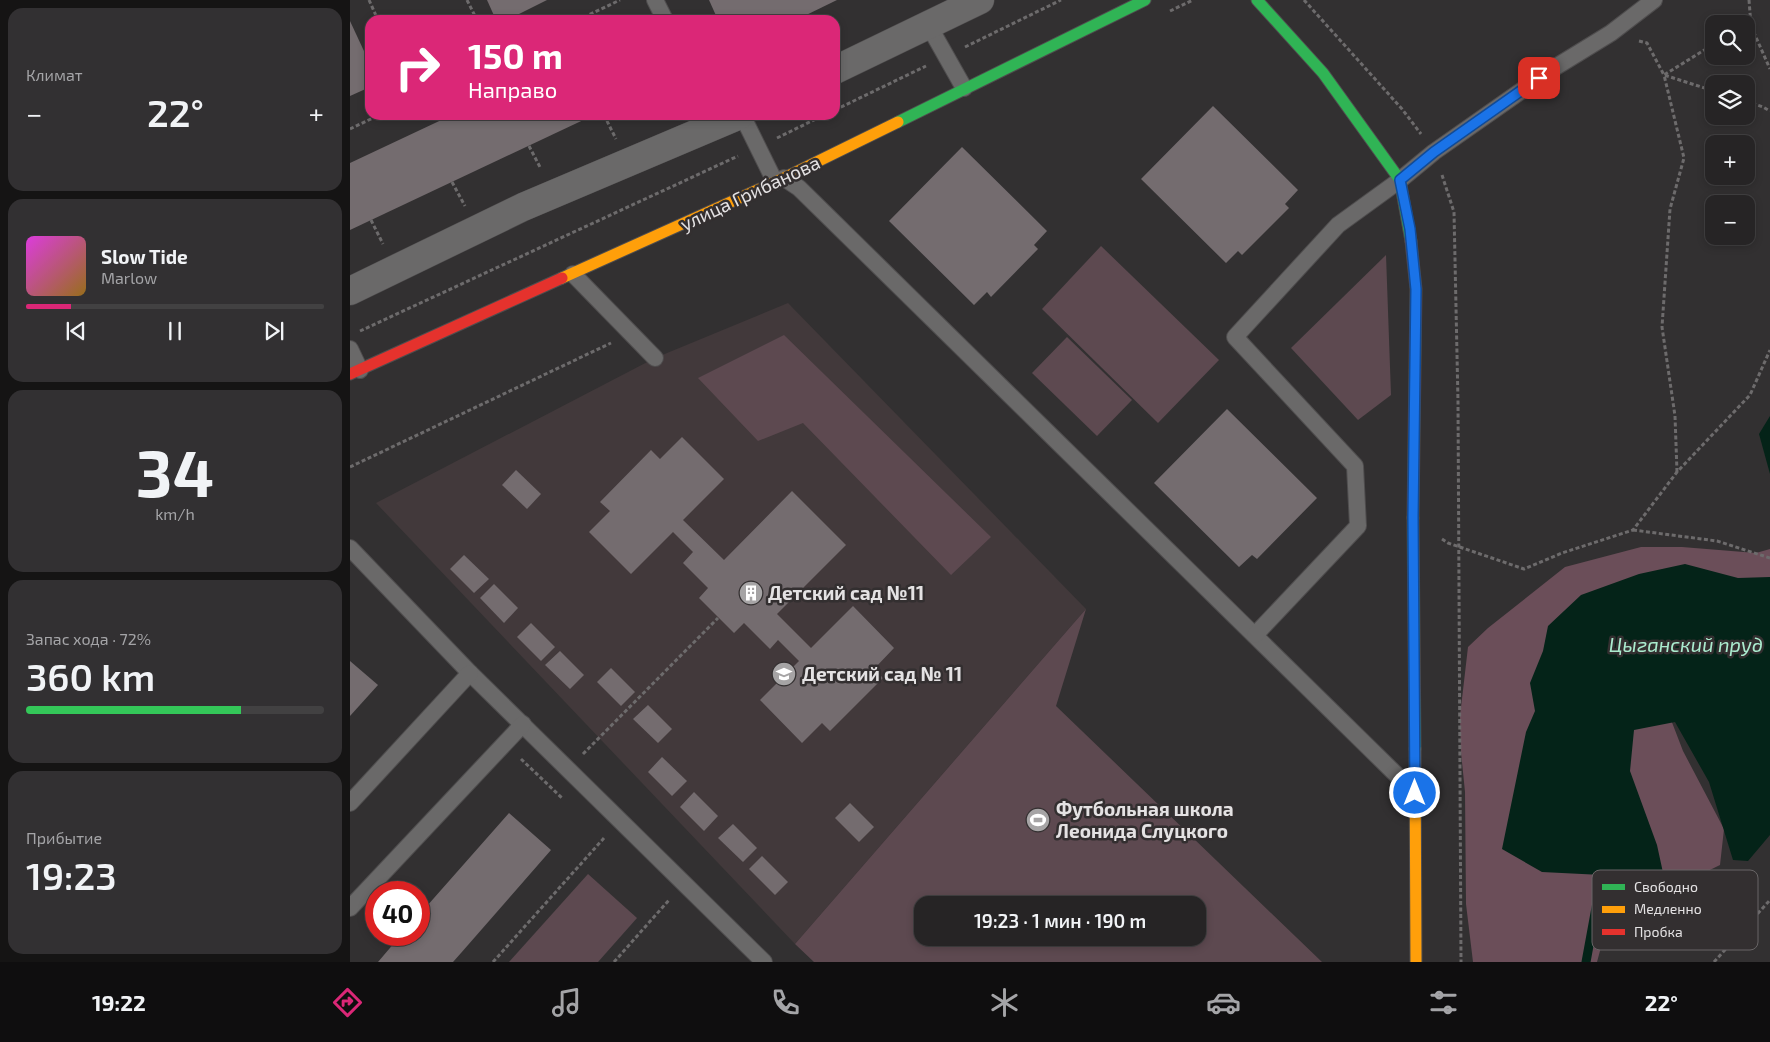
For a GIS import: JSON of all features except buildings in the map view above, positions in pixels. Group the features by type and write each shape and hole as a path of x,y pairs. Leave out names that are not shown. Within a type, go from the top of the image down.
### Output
{"street":[{"path":"840,68 980,0"},
{"name":"улица Грибанова","path":"355,372 780,180 1145,0"},
{"path":"1256,0 1323,73 1400,180 1410,229 1416,289 1413,517 1416,962"},
{"path":"350,292 523,208 721,120"}],"lane":[{"path":"655,0 662,15"},
{"path":"1255,635 1358,526 1355,466 1235,337 1338,225 1400,180 1434,152 1554,68 1611,33 1654,0"},
{"path":"929,26 964,88"},
{"path":"731,120 758,147 780,180 799,188 1415,793"},
{"path":"573,274 655,358"},
{"path":"350,349 355,372"},
{"path":"350,548 470,673 764,962"},
{"path":"350,803 470,673"},
{"path":"350,908 523,724"}],"path":[{"path":"369,0 376,15"},
{"path":"467,0 474,15"},
{"path":"588,15 620,0"},
{"path":"1749,0 1750,15"},
{"path":"1611,33 1647,43 1664,75 1684,158 1670,209 1662,328 1675,416 1677,472"},
{"path":"1755,35 1770,69"},
{"path":"1664,75 1705,50"},
{"path":"1664,75 1705,88"},
{"path":"1755,104 1763,106 1770,112"},
{"path":"350,129 369,120"},
{"path":"607,120 618,142"},
{"name":"улица Грибанова","path":"359,331 814,120"},
{"path":"529,146 545,176"},
{"path":"452,182 468,214"},
{"path":"370,220 387,253"},
{"path":"350,467 630,334"},
{"path":"1633,530 1677,472 1750,395 1770,350"},
{"path":"1413,517 1448,544 1524,569 1562,553 1633,530 1717,542 1770,558"},
{"path":"590,748 718,618"},
{"path":"494,962 604,838"},
{"path":"614,962 669,900"},
{"path":"1758,913 1770,900"},
{"path":"1714,962 1725,950"}],"shaded area":[{"path":"1101,246 1219,360 1158,423 1042,309"},
{"path":"1386,255 1391,395 1358,420 1291,348"},
{"name":"Детский сад № 11","path":"788,303 1086,609 795,944 376,503 655,358"},
{"path":"784,335 991,537 951,575 803,423 758,441 698,378"},
{"path":"1067,337 1132,400 1097,436 1032,373"},
{"path":"1641,547 1682,547 1756,553 1770,549 1770,613 1668,712 1683,751 1724,829 1720,865 1710,870 1592,870 1592,950 1600,950 1597,962 1473,962 1466,904 1465,792 1460,716 1468,647 1488,628 1565,567"},
{"name":"Футбольная школа Леонида Слуцкого","path":"1086,609 1056,706 1322,962 814,962 795,944"},
{"path":"588,874 637,918 598,962 509,962"}],"water":[{"path":"1770,416 1770,474 1759,434"},
{"name":"Цыганский пруд","path":"1685,564 1738,578 1770,577 1770,835 1748,861 1733,860 1709,782 1675,722 1634,730 1630,771 1657,845 1662,870 1592,870 1592,874 1542,872 1502,849 1526,732 1535,711 1530,683 1543,651 1548,626 1581,595 1639,574"}],"waterway":[{"path":"1586,962 1592,929"}],"traffic: fast":[{"path":"898,122 1145,0"},
{"path":"1257,0 1323,73 1400,180 1411,241"},
{"path":"1413,518 1415,749"}],"traffic: slow":[{"path":"562,278 784,178 898,122"},
{"path":"1415,749 1416,962"}],"traffic: jam":[{"path":"1411,241 1416,289 1413,518"},
{"path":"350,374 562,278"}],"place":[{"name":"Детский сад №11","path":"751,593"},
{"name":"Детский сад № 11","path":"784,674"},
{"name":"Футбольная школа Леонида Слуцкого","path":"1038,820"}],"route":[{"path":"1415,793 1413,517 1416,289 1410,229 1400,180 1434,152 1539,78"}]}
